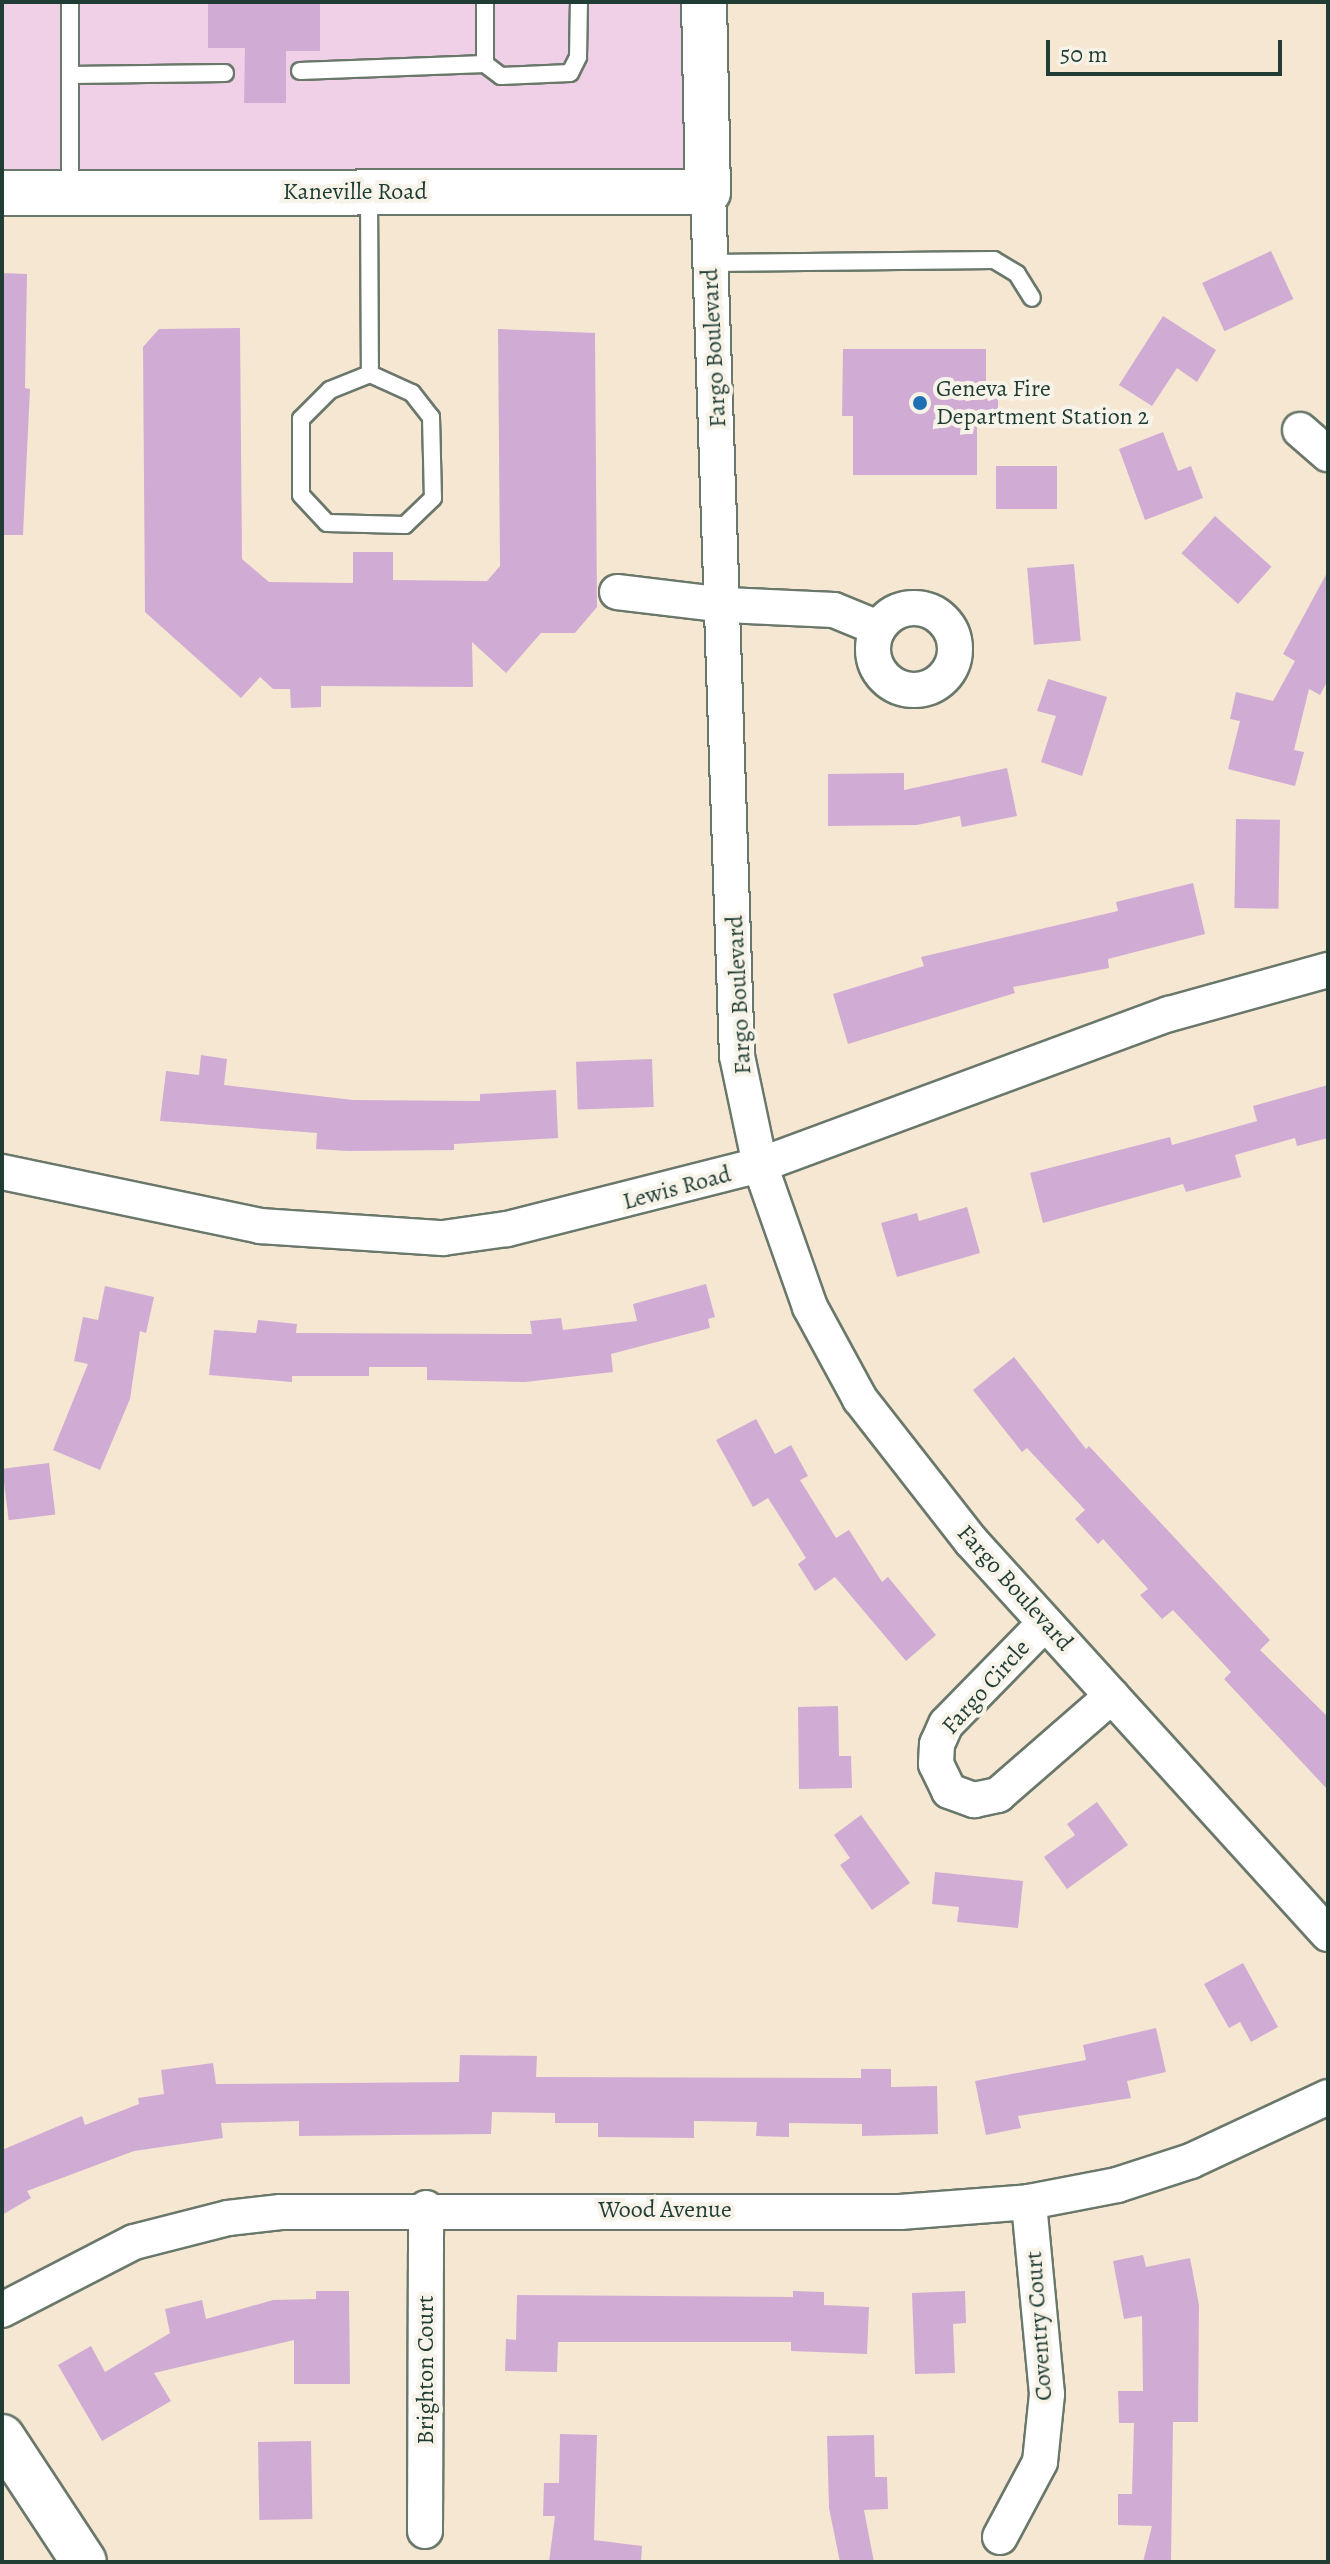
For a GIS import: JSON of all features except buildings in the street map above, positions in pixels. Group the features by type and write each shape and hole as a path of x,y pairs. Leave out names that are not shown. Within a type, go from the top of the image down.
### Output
{"main road":[{"name":"Fargo Boulevard","path":"704,2 708,192"},
{"name":"Kaneville Road","path":"2,193 708,192"},
{"path":"2,2437 84,2562"}],"street":[{"name":"Fargo Boulevard","path":"708,192 726,605 737,1056 760,1165 810,1307 860,1399 971,1541 1328,1934"},
{"path":"1300,430 1328,454"},
{"path":"617,592 726,605 834,610 878,628"},
{"name":"Lewis Road","path":"2,1172 260,1226 443,1238 581,1214 760,1165 1169,1014 1328,970"},
{"name":"Fargo Circle","path":"1045,1623 946,1724 937,1744 936,1764 949,1791 974,1800 998,1795 1112,1696"},
{"name":"Wood Avenue","path":"2,2310 110,2254 177,2230 281,2212 426,2208 900,2212 1029,2202 1117,2185 1191,2161 1328,2097"},
{"name":"Coventry Court","path":"1000,2537 1040,2462 1046,2408 1029,2202"},
{"name":"Brighton Court","path":"425,2531 426,2208"}],"lane":[{"path":"70,2 70,193"},
{"path":"485,2 485,64"},
{"path":"300,71 485,64 501,76 570,73 578,57 579,2"},
{"path":"70,75 225,73"},
{"path":"369,192 370,374"},
{"path":"711,263 994,260 1017,274 1032,298"},
{"path":"370,374 412,393 431,417 433,498 405,525 327,523 301,495 301,419 330,390 370,374"}],"shaded area":[{"path":"2,2 696,2 696,184 2,184"}],"place":[{"name":"Geneva Fire Department Station 2","path":"920,403"}]}
